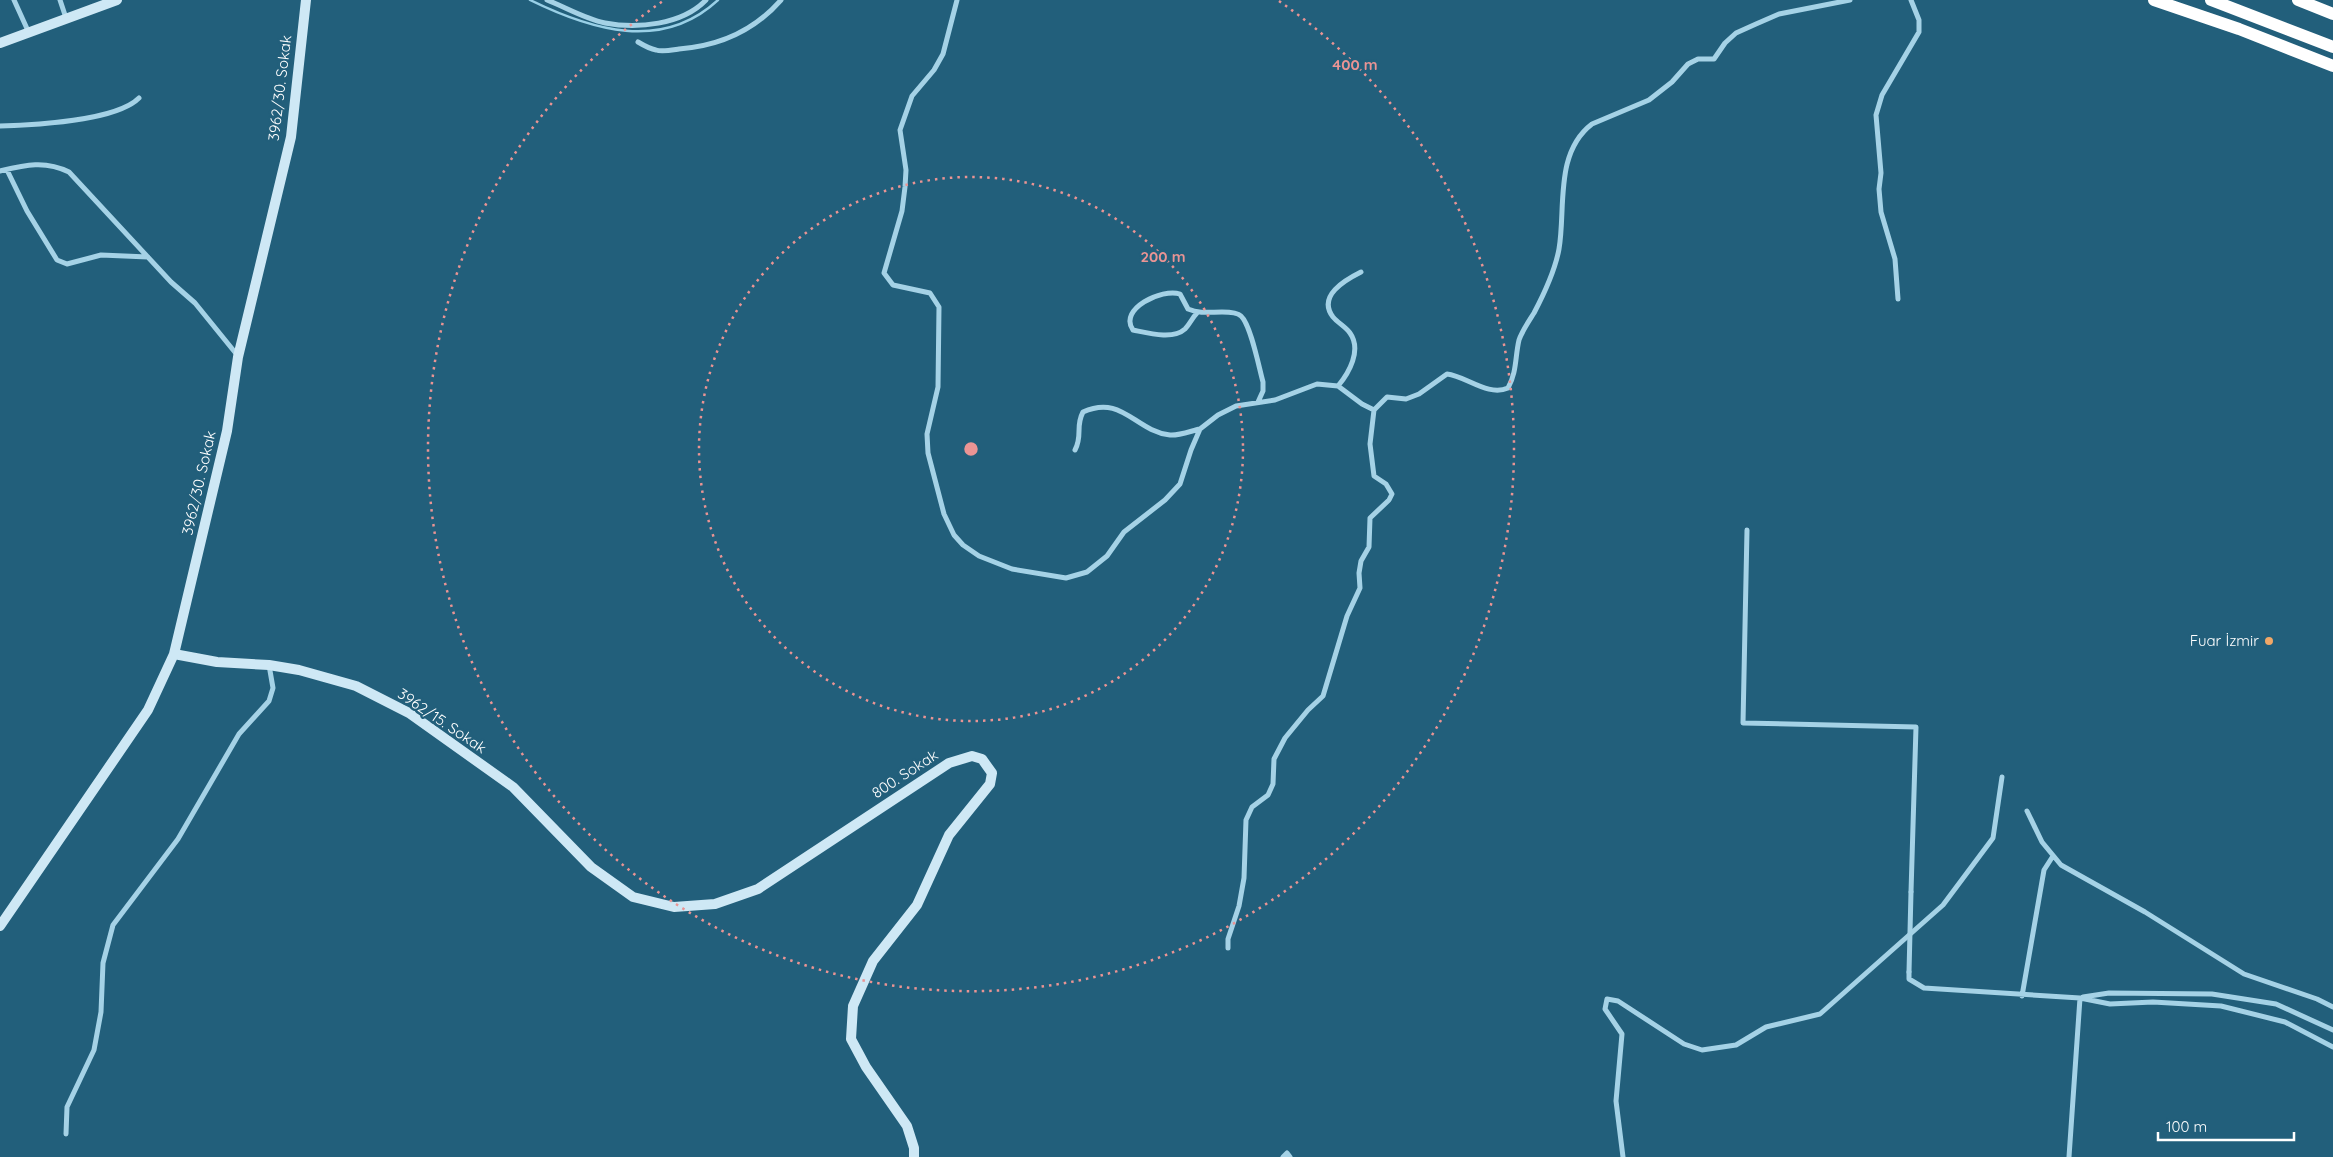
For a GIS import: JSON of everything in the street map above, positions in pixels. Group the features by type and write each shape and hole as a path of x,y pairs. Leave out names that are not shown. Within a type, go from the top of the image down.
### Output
{"highway":[{"path":"2154,0 2239,28 2333,66"},
{"path":"2211,0 2333,47"},
{"path":"2298,0 2333,14"}],"main road":[{"name":"3962/30. Sokak","path":"0,926 148,710 174,654 227,431 238,356 291,137 306,0"},
{"path":"0,43 114,1"},
{"name":"3962/15. Sokak","path":"174,654 217,662 269,665 299,670 356,686 408,713 513,787"},
{"name":"800. Sokak","path":"513,787 591,867 633,897 674,908 716,904 758,889 949,763 972,756 982,759 992,773 990,784 948,835 917,905 873,961 853,1006 851,1039 866,1067 907,1126 914,1148 914,1157"}],"street":[{"path":"14,0 29,33"},
{"path":"60,0 66,18"},
{"path":"547,0 604,23 636,24 659,23 682,16 700,6 706,0"},
{"path":"638,42 656,50 687,48 728,40 744,33 768,15 781,0"},
{"path":"957,0 943,54 934,70 912,96 900,130 906,170 905,187 902,211 884,273 894,285 930,293 939,307 938,387 927,434 928,453 950,528 964,545 979,556 1012,569 1066,578 1087,572 1107,556 1124,532 1166,500 1180,484 1200,430 1218,415 1236,406 1275,400 1317,384 1338,386 1362,404 1374,410"},
{"path":"1228,948 1228,939 1239,906 1244,878 1246,820 1252,807 1268,796 1273,784 1274,759 1285,738 1308,710 1323,696 1333,668 1341,632 1356,593 1360,588 1359,573 1361,561 1369,547 1370,518 1389,500 1392,494 1386,484 1374,476 1370,444 1374,410 1387,398 1406,399 1419,394 1446,374 1460,375 1493,391 1508,388 1516,365 1519,339 1539,303 1559,250 1563,187 1570,155 1584,130 1592,124 1649,100 1672,82 1688,64 1698,59 1714,59 1725,43 1736,33 1779,14 1850,0"},
{"path":"1898,299 1895,259 1881,212 1879,189 1881,173 1876,115 1882,95 1918,32 1918,15 1911,0"},
{"path":"0,126 54,124 81,119 132,104 139,98"},
{"path":"0,171 33,163 57,166 69,172 148,257 195,302 238,356"},
{"path":"7,170 27,210 57,260 67,264 101,255 148,257"},
{"path":"1338,386 1348,374 1353,362 1355,346 1350,333 1332,316 1328,306 1333,291 1345,280 1361,272"},
{"path":"1198,313 1184,330 1177,333 1150,334 1133,330 1130,326 1130,319 1142,303 1157,294 1171,291 1180,294 1188,309 1198,313 1223,312 1239,314 1245,320 1263,382 1263,391 1258,402"},
{"path":"1075,450 1081,439 1078,422 1083,412 1100,406 1108,406 1158,432 1172,436 1200,430"},
{"path":"1747,530 1743,723 1916,727 1909,979 1924,988 2022,996 2080,998 2110,1004 2153,1002 2221,1006 2285,1022 2333,1047"},
{"path":"66,1134 67,1107 94,1050 101,1012 102,963 114,925 178,839 239,734 269,701 274,688 269,665"},
{"path":"1623,1157 1616,1100 1622,1034 1605,1009 1607,999 1618,1001 1684,1044 1702,1050 1736,1045 1766,1027 1820,1014 1943,905 1993,838 2002,777"},
{"path":"2027,811 2042,842 2061,865 2145,912 2244,974 2316,999 2333,1007"},
{"path":"2022,996 2044,870 2053,856"},
{"path":"2080,998 2109,993 2212,994 2276,1004 2333,1030"},
{"path":"2069,1157 2080,998"},
{"path":"1283,1157 1287,1154 1290,1157"}],"waterway":[{"path":"530,0 577,20 626,31 650,31 674,26 696,16 718,0"}],"place":[{"name":"Fuar İzmir","path":"2269,641"}]}
